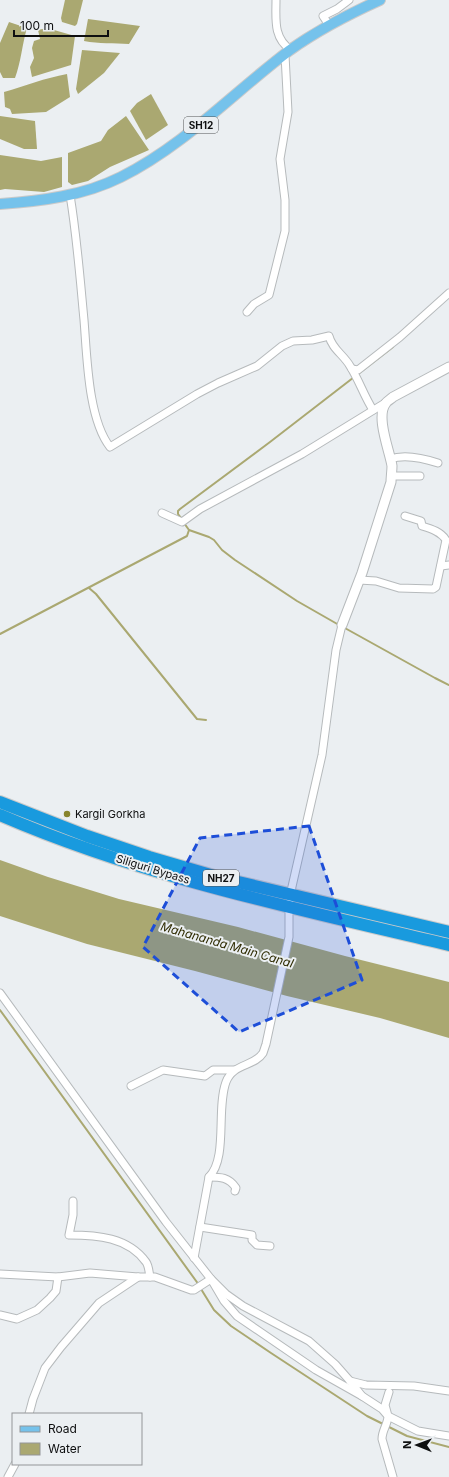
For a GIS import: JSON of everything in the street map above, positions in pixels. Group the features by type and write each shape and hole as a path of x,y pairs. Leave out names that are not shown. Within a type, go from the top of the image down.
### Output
{"highway":[{"name":"NH27","path":"0,802 87,836 149,857 290,900 449,932"},
{"name":"Siliguri Bypass","path":"0,814 94,851 160,872 290,900 449,945"}],"main road":[{"name":"SH12","path":"0,204 42,200 86,191 120,178 150,162 199,127 288,52 350,13 380,0"}],"street":[{"path":"247,312 254,304 269,295 285,231 285,200 280,159 288,112 288,52 278,34 276,0"},
{"path":"329,25 323,16 337,9 349,0"},
{"path":"70,195 76,235 87,359 94,414 104,440 110,447 197,394 257,366 282,346 293,341 312,340 329,336 334,347 353,370 366,400 373,410"},
{"path":"353,370 358,370 428,313 449,293"},
{"path":"162,513 184,521 212,502 302,454 393,397 449,368"},
{"path":"194,1258 209,1177 214,1172 219,1155 223,1092 229,1075 234,1070 258,1058 263,1053 266,1044 289,937 290,900 322,755 336,650 342,627 389,490 392,476 392,466 384,437 382,421 385,403"},
{"path":"390,459 397,456 414,457 438,463"},
{"path":"392,476 420,476"},
{"path":"358,580 376,581 399,588 433,589 436,587 446,540 438,532 422,526 421,521 405,516"},
{"path":"441,566 449,565"},
{"path":"0,994 224,1301 237,1316 316,1370 382,1409 388,1418 418,1431 449,1436"},
{"path":"131,1086 163,1070 205,1076 213,1070 234,1070"},
{"path":"209,1177 225,1178 234,1184 236,1188 235,1191"},
{"path":"73,1200 73,1215 69,1235 106,1238 126,1244 147,1263 150,1277"},
{"path":"200,1227 252,1235 252,1240 257,1245 270,1246"},
{"path":"0,1274 58,1277 90,1273 155,1277 172,1284 194,1290 209,1280"},
{"path":"0,1315 17,1319 37,1310 56,1290 58,1277"},
{"path":"29,1413 33,1399 46,1368 61,1347 99,1304 138,1277"},
{"path":"209,1280 243,1306 308,1341 335,1364 362,1396"},
{"path":"350,1381 366,1385 414,1386 449,1391"},
{"path":"389,1392 386,1405 388,1418 382,1434 383,1445 393,1477"},
{"path":"8,1477 15,1465"}],"highlighted area":[{"path":"309,826 362,980 239,1032 143,947 200,838"}],"water":[{"path":"65,0 83,0 77,24 75,26 62,22 61,18"},
{"path":"88,19 140,26 129,44 90,42 84,41"},
{"path":"9,22 27,28 15,78 3,78 0,72 0,43"},
{"path":"47,28 75,36 71,65 32,77 30,67 34,58 32,48 34,41 40,39 38,30"},
{"path":"82,50 120,53 104,73 78,94 76,89"},
{"path":"67,74 70,97 46,112 12,114 10,109 5,107 4,92"},
{"path":"151,94 168,125 146,140 130,111 137,103"},
{"path":"0,116 35,121 37,149 24,149 0,139"},
{"path":"126,116 149,150 110,167 88,181 72,185 68,182 68,153 101,141 108,130"},
{"path":"0,155 41,161 62,157 62,187 44,192 5,189 0,190"},
{"name":"Mahananda Main Canal","path":"0,860 48,877 119,899 238,927 449,982 449,1038 380,1018 287,996 87,944 0,916"}],"waterway":[{"path":"182,519 178,514 180,509 393,347"},
{"path":"0,634 187,536 189,530 184,523"},
{"path":"189,530 214,540 222,550 235,560 297,601 339,625"},
{"path":"89,588 96,594 197,719 206,720"},
{"path":"343,627 449,685"},
{"path":"0,1010 199,1285"},
{"path":"201,1289 214,1310 231,1326 367,1416 407,1436 449,1447"}],"place":[{"name":"Kargil Gorkha","path":"67,814"}]}
